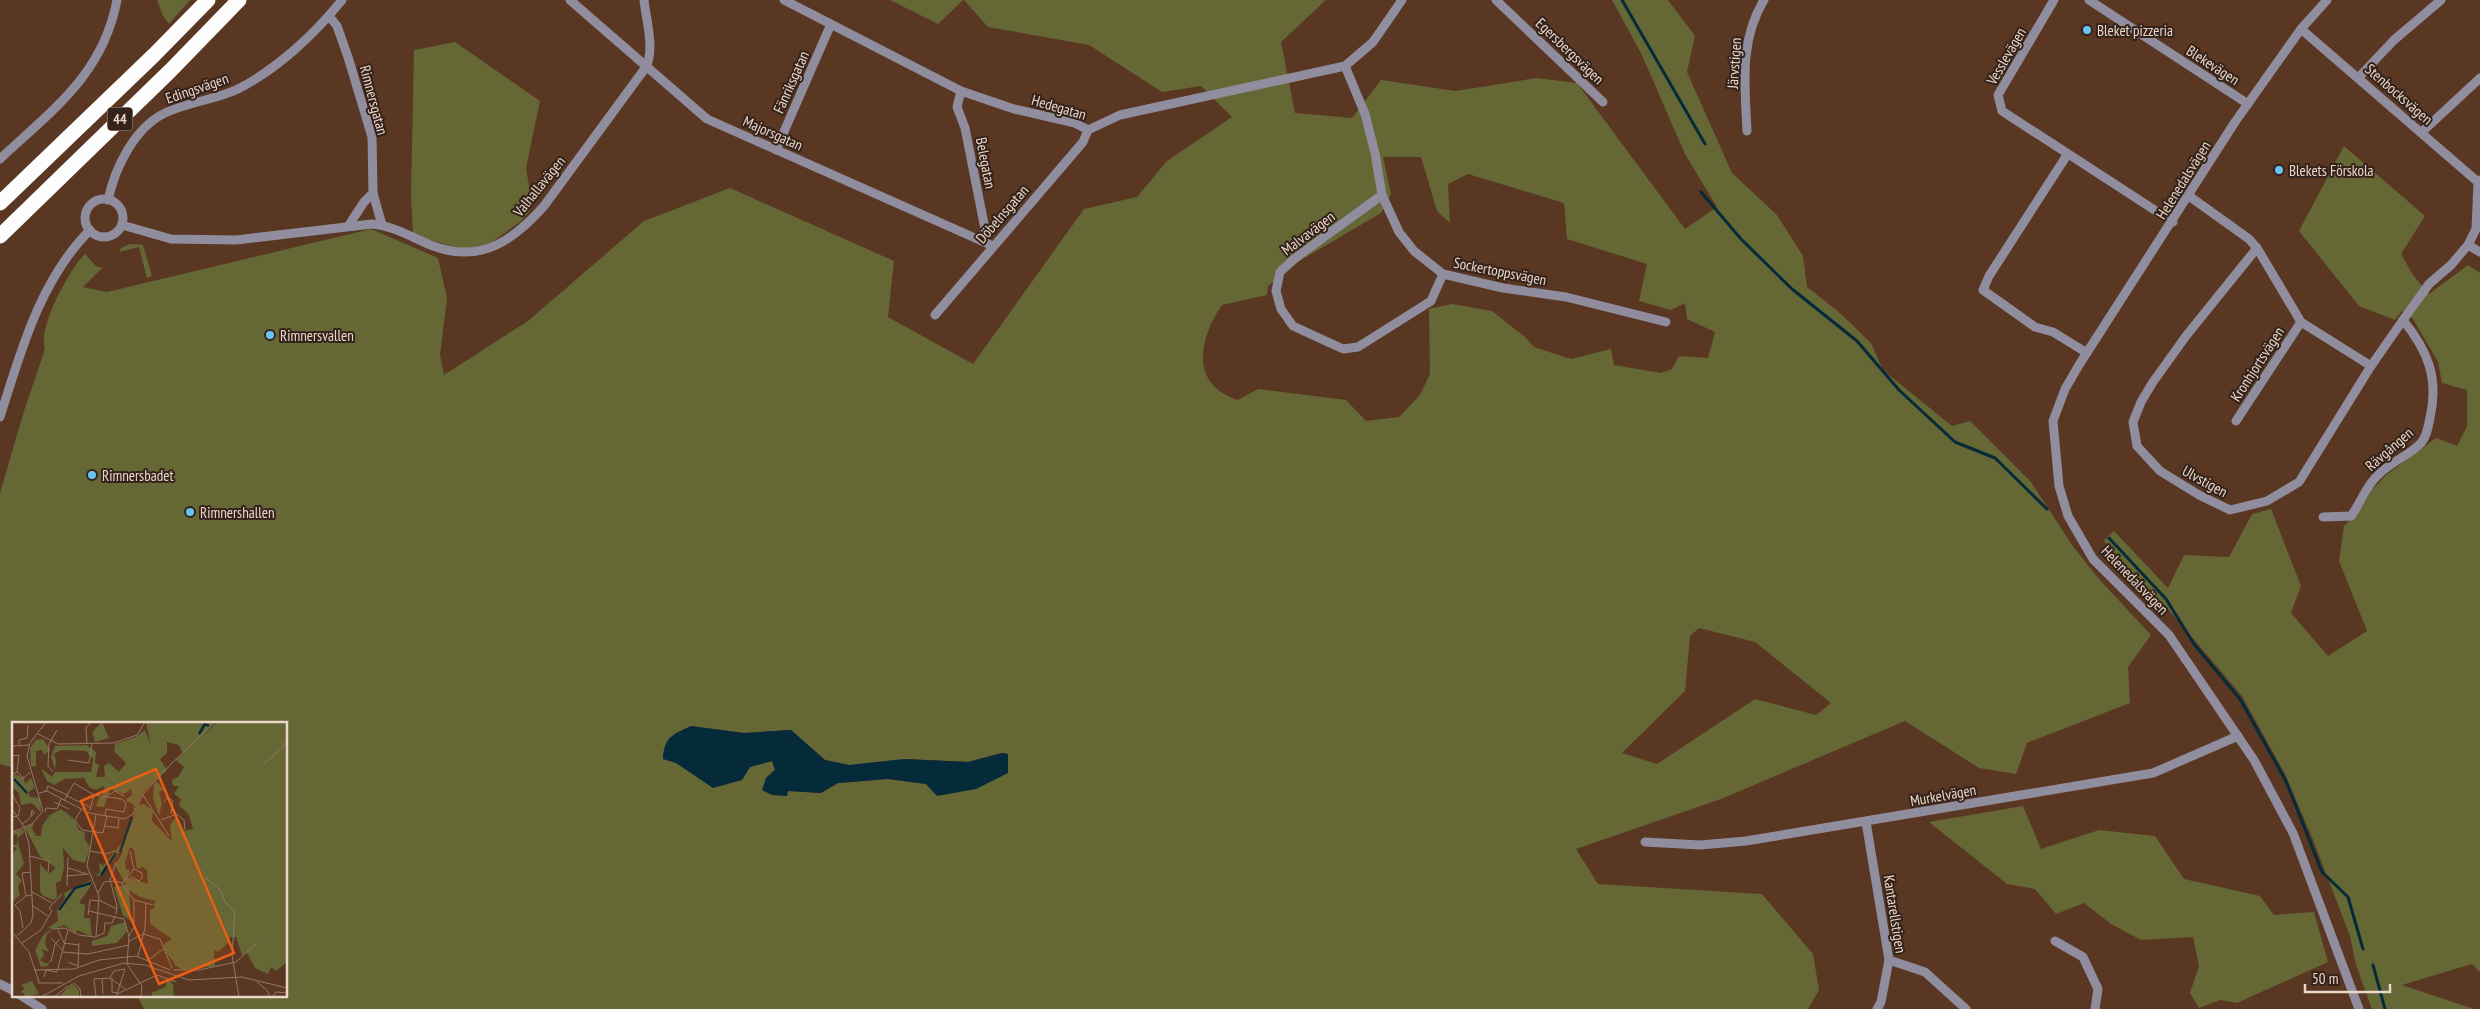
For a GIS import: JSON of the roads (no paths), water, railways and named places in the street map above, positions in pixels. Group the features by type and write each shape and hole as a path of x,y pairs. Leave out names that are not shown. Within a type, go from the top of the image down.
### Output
{"highway":[{"name":"44","path":"0,203 154,55 208,0"},
{"name":"44","path":"0,236 176,65 238,0"}],"street":[{"path":"0,159 79,85 102,50 118,0"},
{"name":"Edingsvägen","path":"108,200 116,171 123,156 150,124 164,113 238,89 297,47 329,16 342,0"},
{"name":"Majorsgatan","path":"570,0 707,119 993,246"},
{"path":"644,0 650,60 646,67"},
{"name":"Hedegatan","path":"784,0 961,91 1014,109 1075,122 1088,130 1120,115 1345,66 1373,42 1402,0"},
{"name":"Egersbergsvägen","path":"1496,0 1603,102"},
{"name":"Järvstigen","path":"1747,131 1745,54 1752,25 1764,0"},
{"name":"Vesslevägen","path":"2054,0 1998,96 2002,111 2067,155 2173,222"},
{"name":"Blekevägen","path":"2088,0 2248,104"},
{"name":"Helenedalsvägen","path":"2327,0 2301,29 2248,104 2086,354 2065,389 2053,421 2059,486 2068,516 2093,560 2169,635 2254,760 2293,833 2359,1009"},
{"path":"2359,77 2394,40 2441,0"},
{"name":"Rimnersgatan","path":"329,16 337,26 372,137 373,193 382,225"},
{"name":"Fänriksgatan","path":"776,150 831,24"},
{"name":"Stenbocksvägen","path":"2301,29 2479,181"},
{"name":"Sockertoppsvägen","path":"1345,66 1365,114 1375,153 1382,196 1399,232 1414,251 1442,274 1503,288 1566,297 1666,322"},
{"name":"Valhallavägen","path":"122,225 171,239 236,240 306,233 349,226 382,225 435,247 459,252 480,251 498,246 527,225 544,206 646,67"},
{"path":"2423,132 2480,78"},
{"name":"Belegatan","path":"961,91 958,107 965,128 985,229 980,240"},
{"name":"Döbelnsgatan","path":"934,315 1083,142 1088,130"},
{"path":"2067,155 1999,264 1989,276 1983,290 2035,327 2053,332 2086,354"},
{"name":"Ulvstigen","path":"2257,248 2186,336 2141,402 2133,422 2134,438 2139,450 2160,471 2198,495 2230,510 2267,501 2299,482 2371,366 2403,320 2430,284 2451,265 2468,245 2476,230 2479,181"},
{"path":"349,226 364,202 373,193"},
{"name":"Malvavägen","path":"1382,196 1294,259 1280,272 1276,291 1280,309 1293,326 1343,349 1358,346 1431,301 1442,274"},
{"path":"2189,196 2250,239 2301,322 2371,366"},
{"path":"98,200 108,200 121,209 122,225 114,235 98,236 90,230 86,218 88,208 98,200"},
{"path":"0,417 18,362 47,290 64,259 90,230"},
{"path":"2468,245 2480,252"},
{"name":"Rävgången","path":"2323,517 2350,516 2364,491 2378,475 2416,448 2427,432 2433,405 2434,378 2416,336 2403,320"},
{"name":"Kronhjortsvägen","path":"2236,421 2301,322"},
{"name":"Murkelvägen","path":"1645,842 1700,845 1746,841 2153,773 2238,736"},
{"name":"Kantarellstigen","path":"1866,822 1889,960 1881,1002 1877,1009"},
{"path":"2056,941 2083,957 2098,989 2094,1009"},
{"path":"1889,960 1925,972 1966,1009"},
{"path":"0,984 12,990"},
{"path":"22,996 42,1009"}],"water":[{"path":"691,726 744,733 791,730 825,760 849,765 905,759 968,762 1002,753 1008,754 1008,773 976,789 937,796 926,784 888,779 838,783 821,793 788,791 787,796 772,795 762,790 766,778 775,770 772,761 750,767 742,780 713,788 676,763 663,759 665,746 671,737"}],"waterway":[{"path":"1622,0 1705,144"},
{"path":"1701,192 1741,239 1792,289 1857,341 1899,390 1955,442 1995,458 2047,509"},
{"path":"2109,538 2166,599 2194,644 2240,699 2286,781 2322,872 2348,897 2363,949"},
{"path":"2373,965 2385,1009"}],"place":[{"name":"Bleket pizzeria","path":"2087,30"},
{"name":"Blekets Förskola","path":"2279,170"},
{"name":"Rimnersvallen","path":"270,335"},
{"name":"Rimnersbadet","path":"92,475"},
{"name":"Rimnershallen","path":"190,512"}]}
